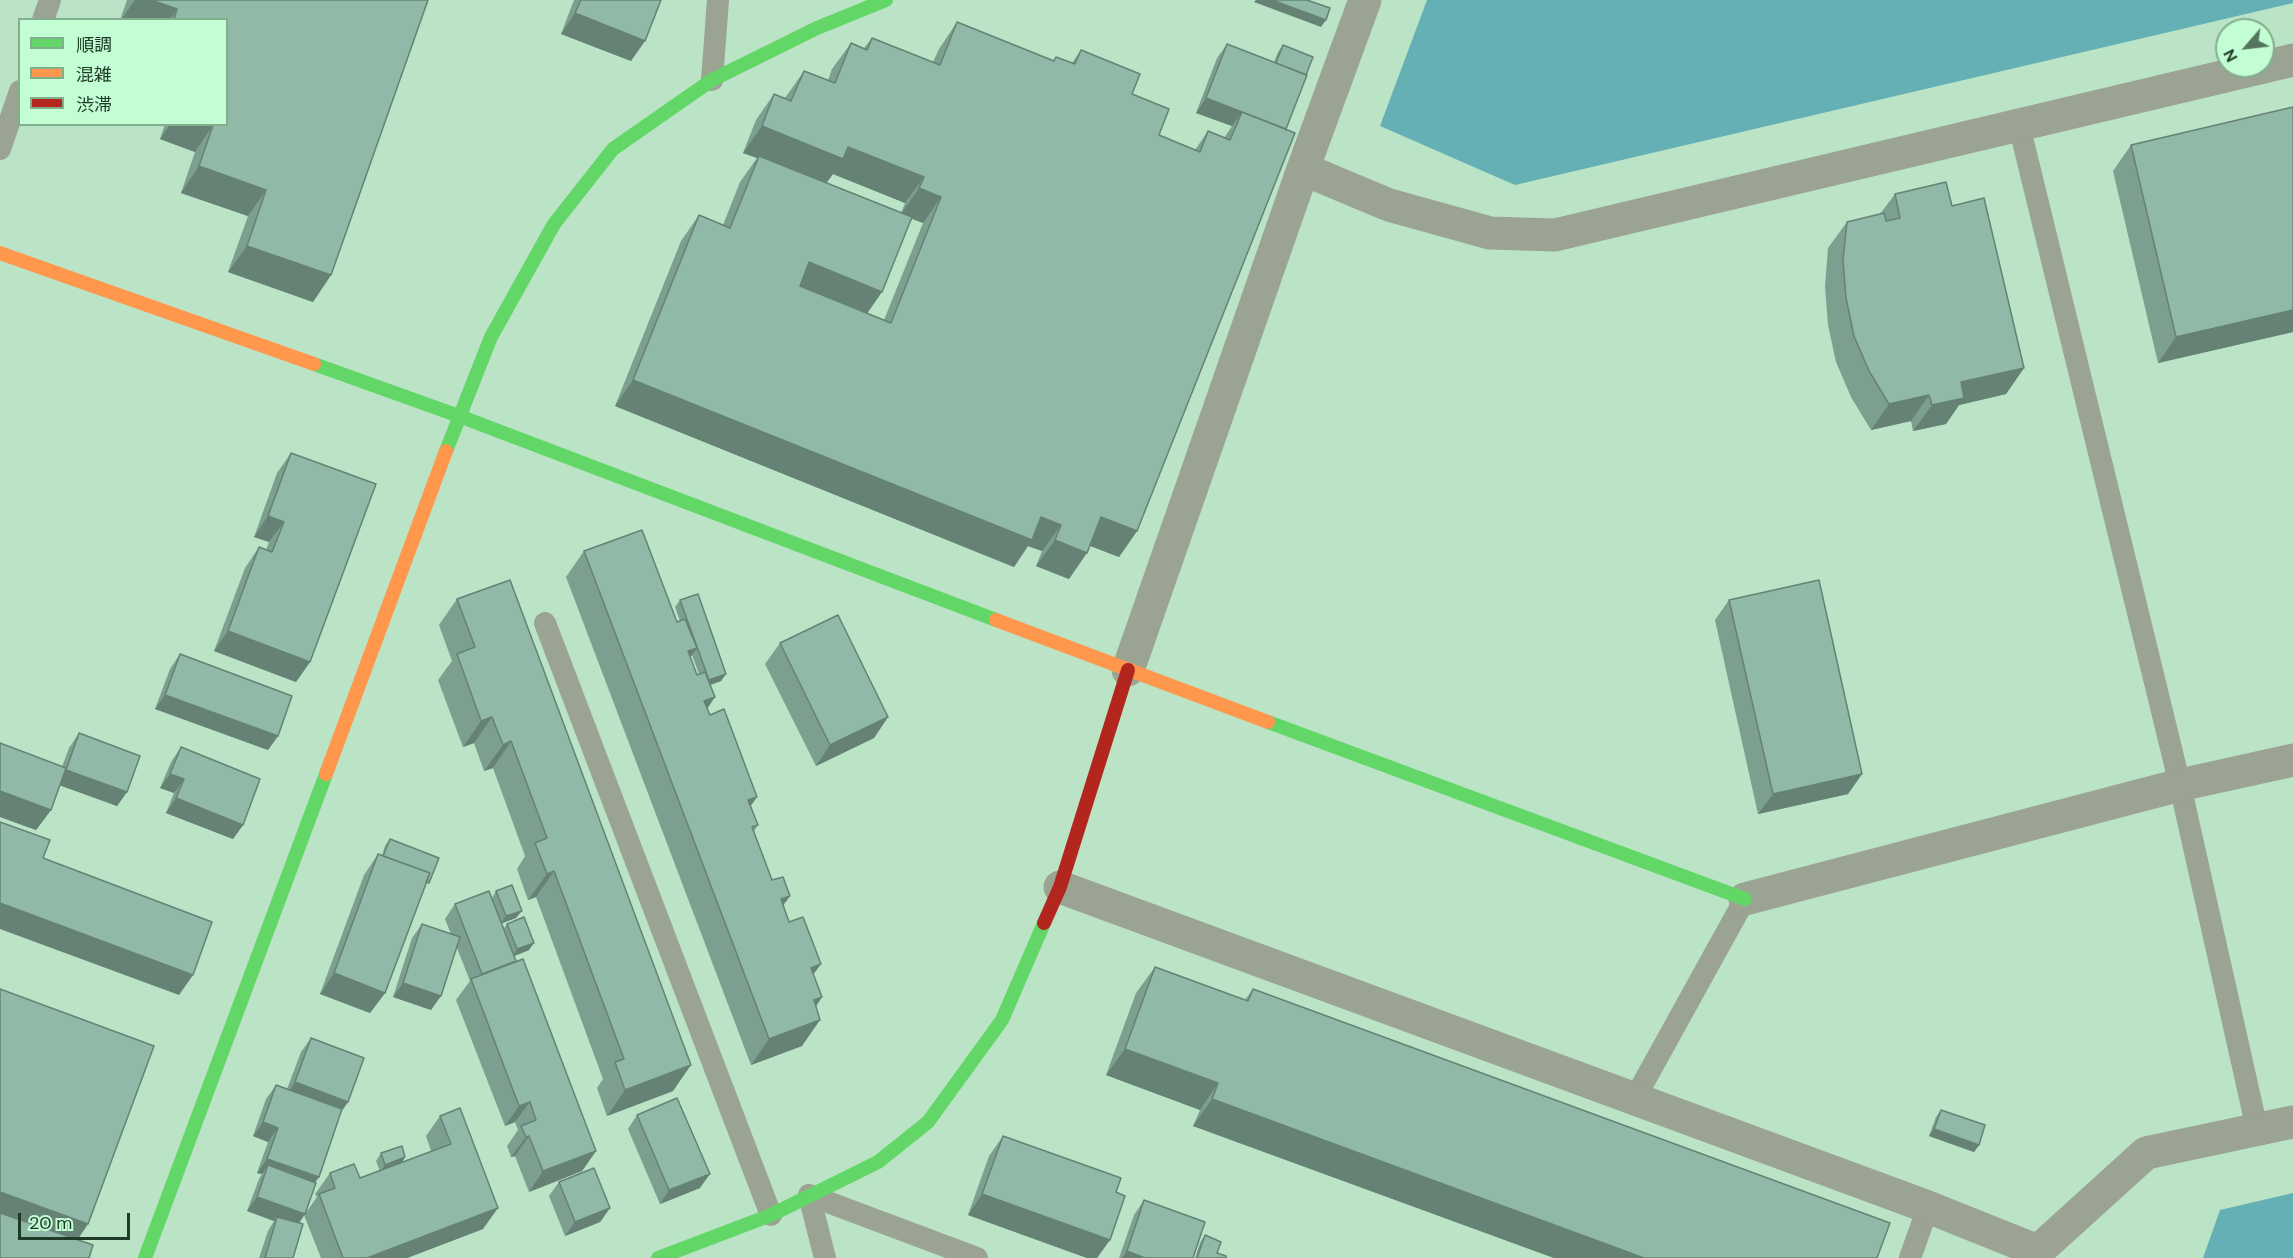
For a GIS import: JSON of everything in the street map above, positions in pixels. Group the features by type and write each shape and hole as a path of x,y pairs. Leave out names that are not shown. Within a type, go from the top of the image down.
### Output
{"street":[{"path":"145,1258 459,416 491,337 554,224 613,149 712,80 817,28 886,0"},
{"path":"658,1258 771,1215 878,1162 928,1122 1002,1020 1060,886 1128,670 1303,169 1365,0"},
{"path":"1303,169 1389,205 1490,233 1555,235 2293,60"},
{"path":"0,253 459,416 1128,670 1745,899 2180,785 2293,760"},
{"path":"1060,886 1928,1207 2048,1254 2146,1153 2293,1122"}],"lane":[{"path":"44,18 50,0"},
{"path":"712,80 718,0"},
{"path":"0,149 18,97"},
{"path":"2019,125 2180,785 2257,1129"},
{"path":"545,623 771,1215"},
{"path":"1635,1098 1745,899"},
{"path":"809,1195 825,1258"},
{"path":"809,1195 977,1258"},
{"path":"1910,1258 1928,1207"}],"water":[{"path":"1427,0 2293,0 2293,3 2229,18 2215,18 2215,21 1515,185 1380,126"},
{"path":"2293,1193 2293,1258 2203,1258 2220,1210"}],"building":[{"path":"151,0 428,0 331,275 247,246 266,190 199,166 213,126 228,126 228,18 175,18 177,9"},
{"path":"581,0 661,0 645,41 575,13"},
{"path":"1272,0 1307,0 1330,8 1326,20"},
{"path":"957,22 1054,61 1056,57 1075,64 1081,50 1140,74 1132,94 1169,109 1159,135 1200,152 1208,131 1230,140 1242,112 1295,133 1137,531 1101,517 1087,553 1055,540 1061,525 1041,517 1032,540 633,380 699,215 730,228 759,156 912,217 882,292 809,262 800,286 891,323 941,197 919,188 924,177 848,147 843,159 762,126 774,94 791,101 804,71 835,83 851,43 867,50 872,38 940,65"},
{"path":"1227,44 1307,75 1286,129 1206,98"},
{"path":"1283,45 1313,57 1306,75 1276,63"},
{"path":"2293,107 2293,310 2176,337 2131,145"},
{"path":"1946,182 1952,206 1984,198 2024,368 1961,382 1964,398 1932,405 1929,395 1889,404 1869,371 1854,336 1846,298 1843,260 1847,222 1884,213 1886,221 1900,218 1895,194"},
{"path":"291,453 376,484 310,662 228,631 259,547 272,552 284,522 268,516"},
{"path":"642,530 677,622 685,619 697,648 688,651 697,675 705,672 715,697 704,701 710,715 724,709 757,797 748,800 758,825 752,827 772,880 783,877 790,896 781,899 789,922 803,917 821,964 811,968 822,997 814,1000 820,1020 769,1039 584,551"},
{"path":"510,580 691,1065 625,1090 615,1062 624,1059 554,871 547,874 535,843 547,838 511,741 503,745 492,717 481,721 457,654 475,647 457,599"},
{"path":"1819,580 1862,774 1773,794 1729,600"},
{"path":"698,594 726,674 709,680 680,600"},
{"path":"838,615 888,717 830,745 780,643"},
{"path":"180,654 292,696 278,736 165,695"},
{"path":"79,733 140,756 127,792 66,770"},
{"path":"0,743 66,768 51,810 0,791"},
{"path":"181,747 260,779 243,825 176,798 184,779 170,774"},
{"path":"0,822 50,840 43,858 212,922 193,975 0,903"},
{"path":"390,839 439,858 429,883 426,882 430,873 383,856"},
{"path":"378,854 430,873 385,993 334,973"},
{"path":"512,885 522,911 506,916 496,891"},
{"path":"489,891 516,961 482,974 455,904"},
{"path":"524,917 534,943 517,949 507,924"},
{"path":"422,924 460,937 441,996 403,983"},
{"path":"523,959 596,1151 543,1171 529,1136 526,1137 521,1126 536,1120 530,1102 519,1106 471,979"},
{"path":"1155,967 1248,1001 1253,989 1890,1223 1877,1258 1644,1258 1212,1099 1218,1083 1125,1049"},
{"path":"0,989 154,1046 88,1224 0,1192"},
{"path":"311,1038 364,1058 348,1102 295,1082"},
{"path":"276,1085 342,1109 319,1177 267,1159 278,1128 263,1122"},
{"path":"677,1098 710,1174 669,1190 637,1115"},
{"path":"460,1108 498,1208 367,1258 343,1258 319,1194 335,1188 330,1173 354,1164 360,1178 451,1144 440,1116"},
{"path":"1941,1110 1985,1125 1979,1145 1934,1129"},
{"path":"1003,1136 1121,1178 1116,1192 1125,1196 1110,1240 982,1194"},
{"path":"402,1146 405,1157 385,1165 381,1153"},
{"path":"268,1165 316,1183 305,1214 257,1197"},
{"path":"594,1168 610,1208 575,1222 559,1182"},
{"path":"1144,1200 1205,1222 1193,1258 1145,1258 1127,1251"},
{"path":"0,1213 93,1245 89,1258 0,1258"},
{"path":"277,1217 303,1224 293,1258 265,1258"},
{"path":"1205,1235 1221,1242 1217,1253 1226,1258 1197,1258"}],"traffic: fast":[{"path":"446,451 491,337 554,224 613,149 712,80 817,28 886,0"},
{"path":"314,364 459,416 996,620"},
{"path":"1268,722 1745,899"},
{"path":"145,1258 326,774"},
{"path":"658,1258 771,1215 878,1162 928,1122 1002,1020 1044,923"}],"traffic: slow":[{"path":"0,253 314,364"},
{"path":"326,774 446,451"},
{"path":"996,620 1268,722"}],"traffic: jam":[{"path":"1044,923 1060,887 1128,670"}]}
